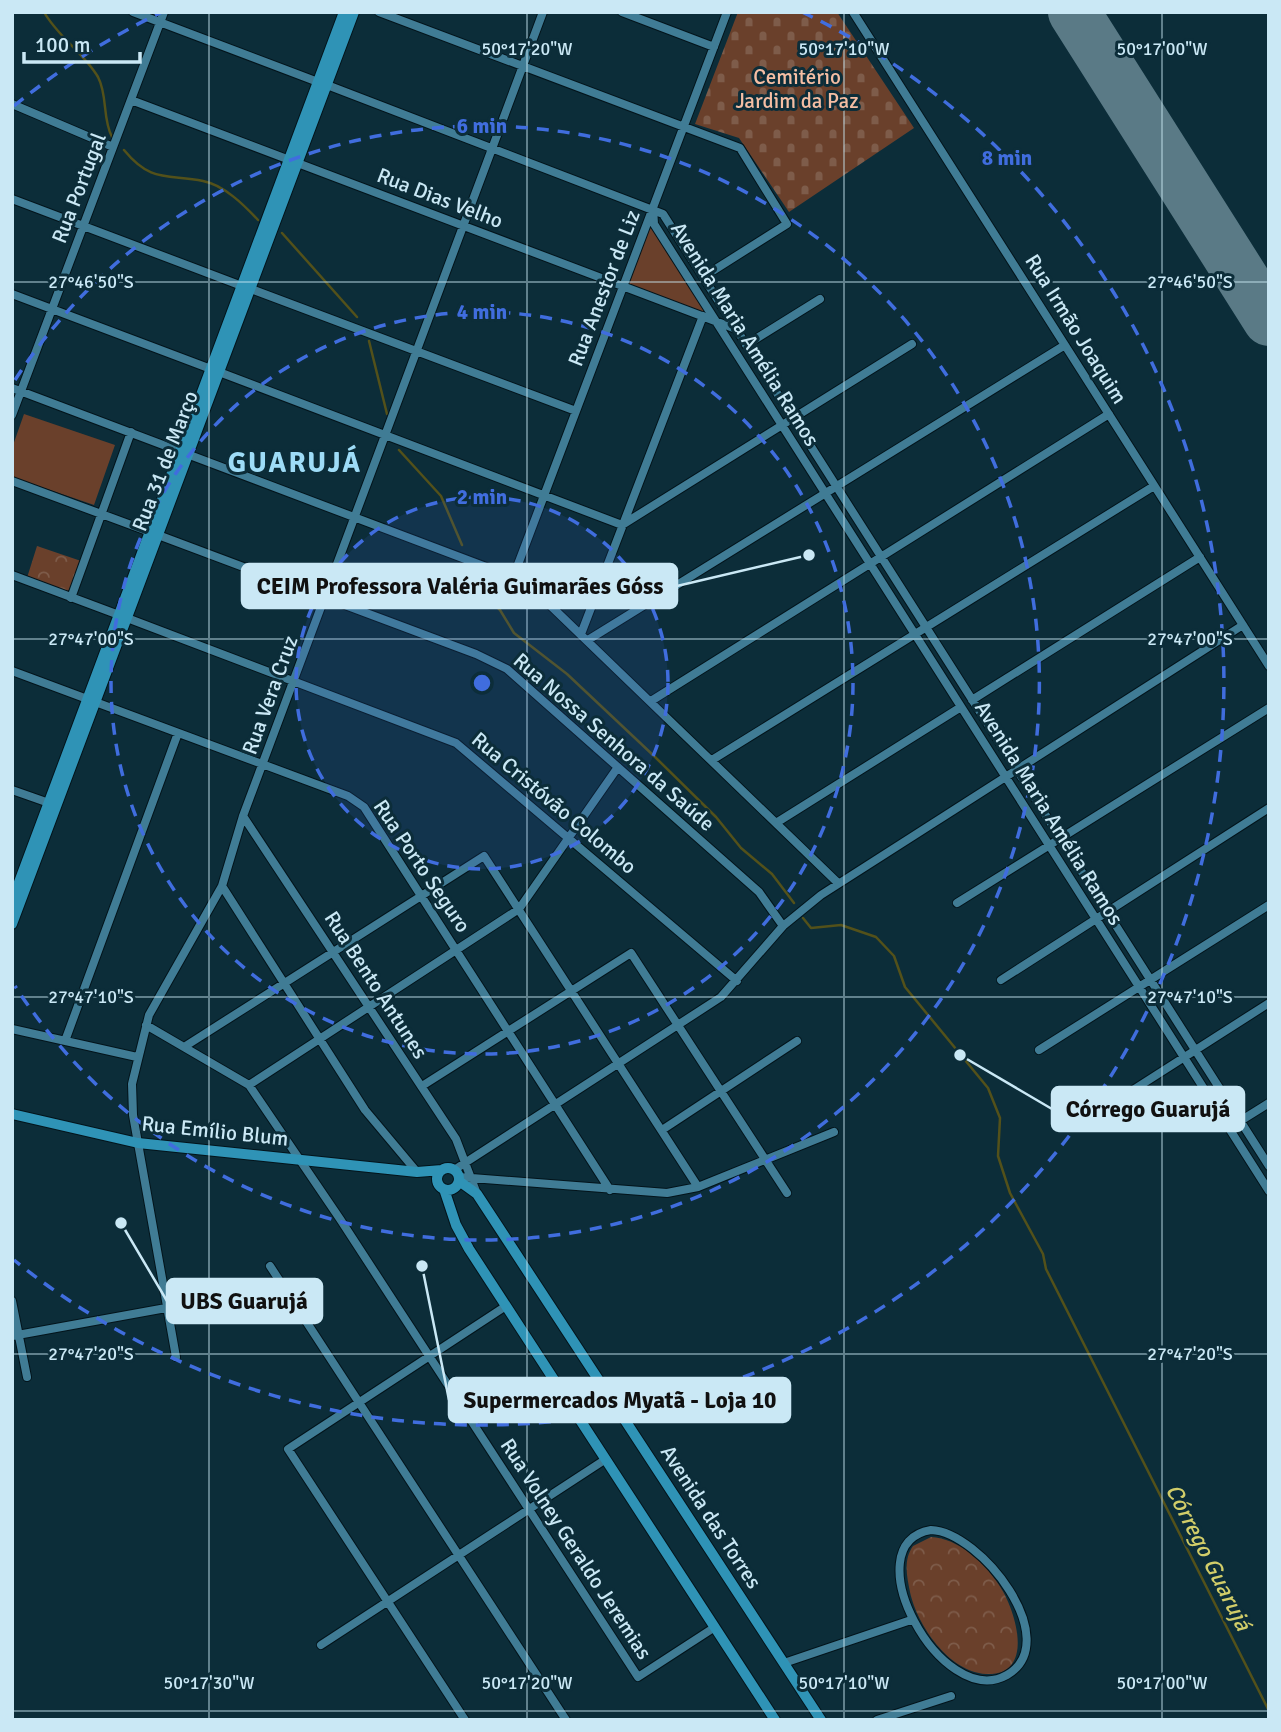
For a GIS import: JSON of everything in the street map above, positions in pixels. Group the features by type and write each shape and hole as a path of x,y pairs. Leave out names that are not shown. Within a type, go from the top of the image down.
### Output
{"main road":[{"name":"Rua 31 de Março","path":"323,84 344,12"},
{"name":"Rua 31 de Março","path":"12,924 92,700 246,287 323,84 354,12"},
{"name":"Rua 31 de Março","path":"12,901 15,886 92,700"},
{"name":"Rua Emílio Blum","path":"12,1114 138,1143 416,1172 442,1170 457,1176"},
{"path":"442,1170 441,1185 461,1236 775,1720"},
{"name":"Rua Emílio Blum","path":"416,1172 441,1185"},
{"path":"441,1185 452,1189 457,1176"},
{"name":"Avenida das Torres","path":"457,1176 477,1194 821,1720"}],"street":[{"path":"133,12 653,208"},
{"name":"Rua Portugal","path":"12,415 17,390 52,309 164,12"},
{"path":"379,12 740,148 788,224 704,277"},
{"name":"Rua Vera Cruz","path":"176,1357 131,1098 137,1057 157,997 222,886 243,816 544,12"},
{"path":"622,12 714,47"},
{"name":"Rua Anestor de Liz","path":"514,575 727,12"},
{"name":"Rua Irmão Joaquim","path":"853,12 1269,666"},
{"name":"Rua Dias Velho","path":"131,100 736,329"},
{"path":"12,104 113,147"},
{"path":"12,200 576,411"},
{"name":"Avenida Maria Amélia Ramos","path":"653,208 663,214 704,277 1269,1166"},
{"name":"Avenida Maria Amélia Ramos","path":"653,208 654,224 1269,1191"},
{"path":"12,294 622,525"},
{"path":"746,345 820,299"},
{"path":"585,637 622,525 704,316"},
{"path":"622,525 912,344"},
{"path":"585,637 1065,345"},
{"path":"17,390 514,575 538,592 838,883"},
{"path":"651,701 1109,414"},
{"path":"71,597 131,432"},
{"name":"Rua Nossa Senhora da Saúde","path":"12,481 476,654 507,669 759,892 783,926"},
{"path":"712,760 1154,486"},
{"path":"972,700 1200,557"},
{"name":"Rua Cristóvão Colombo","path":"12,575 456,743 737,981"},
{"path":"834,1132 698,1186 667,1193 457,1176 466,1163 554,1103 721,997 783,926 838,883 1243,625"},
{"name":"Rua Porto Seguro","path":"12,671 357,801 370,814 610,1190"},
{"path":"776,822 961,707"},
{"path":"957,903 1269,708"},
{"path":"65,1041 178,733"},
{"path":"146,1025 248,1085 519,909 618,767"},
{"path":"12,790 49,803"},
{"path":"1001,980 1269,808"},
{"name":"Rua Bento Antunes","path":"243,816 456,1139 471,1178"},
{"path":"184,1047 484,856 698,1186"},
{"path":"222,886 372,1119 416,1172"},
{"path":"1039,1050 1269,905"},
{"path":"422,1087 631,953 787,1193"},
{"path":"1083,1122 1269,1003"},
{"path":"12,1029 137,1057"},
{"path":"662,1130 797,1041"},
{"name":"Rua Volney Geraldo Jeremias","path":"248,1085 639,1676 715,1627"},
{"path":"1229,1128 1269,1102"},
{"name":"Avenida das Torres","path":"471,1178 477,1194"},
{"path":"270,1266 566,1720"},
{"path":"12,1301 15,1335 27,1377"},
{"path":"15,1335 199,1302"},
{"path":"466,1720 288,1449 506,1306"},
{"path":"321,1645 606,1459"},
{"path":"944,1532 974,1549 998,1572 1017,1604 1024,1629 1025,1649 1016,1668 1005,1676 987,1680 975,1678 937,1653 911,1620 901,1582 901,1554 908,1542 918,1534 944,1532"},
{"path":"784,1663 911,1620"},
{"path":"877,1720 951,1696"}],"green space":[{"name":"Cemitério Jardim da Paz","path":"738,12 837,12 914,128 789,212 739,138 695,124"},
{"path":"653,208 654,224 716,321 624,286"},
{"path":"24,414 115,445 94,505 12,477 12,448"},
{"path":"37,546 84,562 71,598 26,581"},
{"path":"931,1537 951,1542 970,1553 986,1568 1005,1596 1018,1639 1017,1653 1012,1664 1002,1672 986,1674 960,1665 937,1645 927,1632 910,1592 907,1563 913,1546"}],"waterway":[{"name":"Córrego Guarujá","path":"44,12 98,77 112,137"},
{"name":"Córrego Guarujá","path":"124,150 134,161 151,172 211,183 240,202 258,220"},
{"name":"Córrego Guarujá","path":"282,233 357,317"},
{"name":"Córrego Guarujá","path":"369,341 387,414"},
{"name":"Córrego Guarujá","path":"399,450 441,496 462,545"},
{"name":"Córrego Guarujá","path":"471,566 481,591 500,610 514,633 567,674 654,756 716,817 741,848 772,874 794,903"},
{"name":"Córrego Guarujá","path":"803,918 811,928 841,925 876,937 894,956 905,987 988,1088 1000,1118 998,1156 1010,1193 1043,1254 1046,1269 1269,1711"}],"runway":[{"path":"1074,12 1269,320"}],"place":[{"name":"CEIM Professora Valéria Guimarães Góss","path":"809,555"},
{"name":"Córrego Guarujá","path":"960,1055"},
{"name":"UBS Guarujá","path":"121,1223"},
{"name":"Supermercados Myatã - Loja 10","path":"422,1266"}],"district":[{"name":"GUARUJÁ","path":"295,462"}]}
